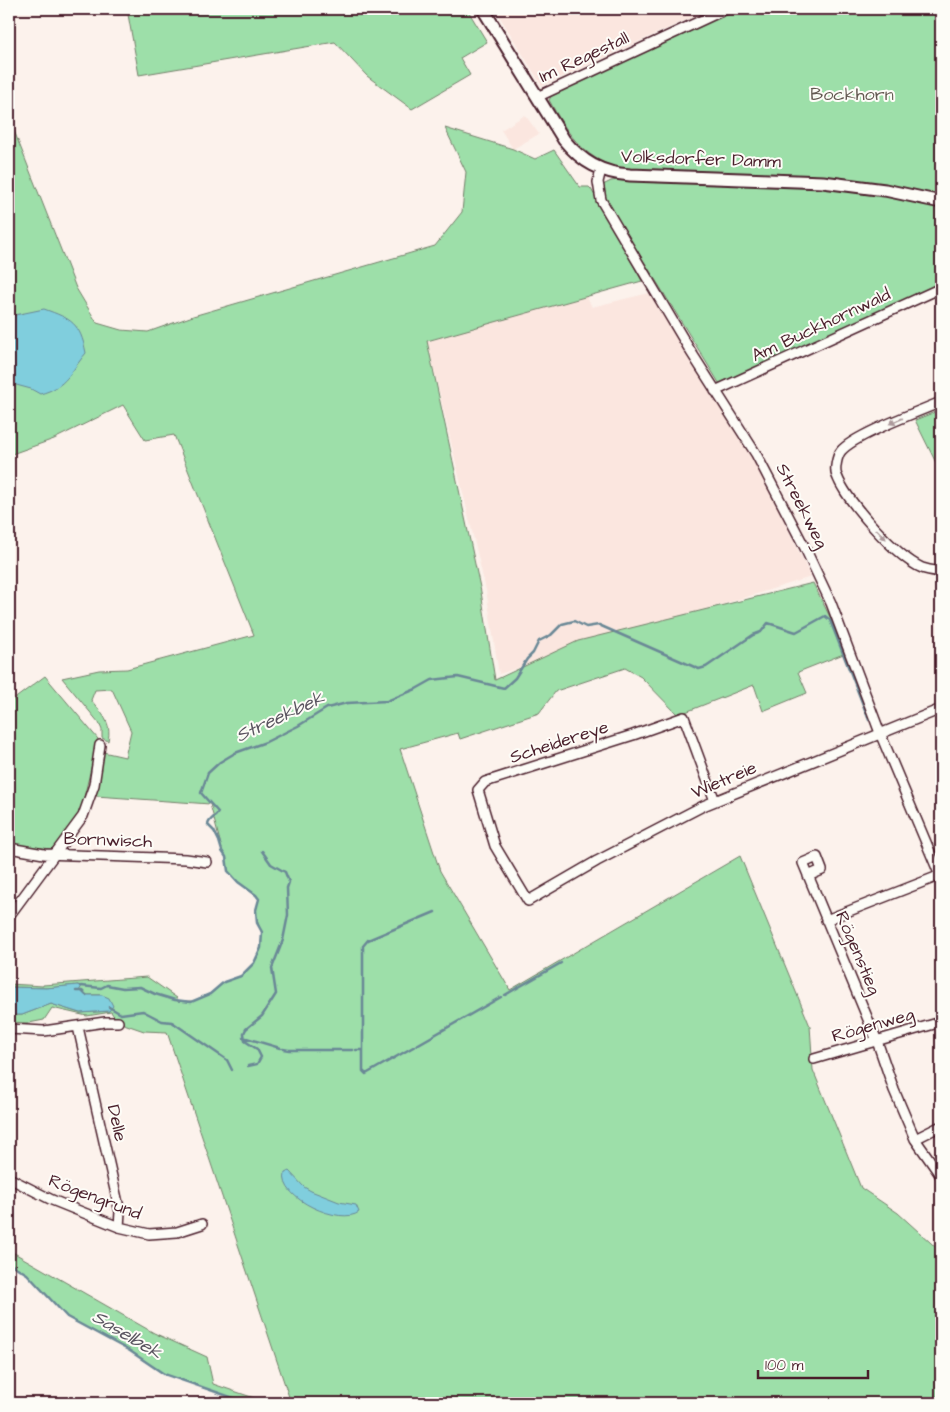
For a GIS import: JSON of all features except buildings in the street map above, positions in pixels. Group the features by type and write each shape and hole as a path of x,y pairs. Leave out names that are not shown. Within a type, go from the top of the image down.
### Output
{"main road":[{"name":"Volksdorfer Damm","path":"482,9 564,140 586,162 601,170 630,175 832,183 885,190 941,202"}],"street":[{"name":"Im Regestall","path":"537,97 726,9"},
{"name":"Streekweg","path":"601,170 598,182 601,200 715,391 760,461 805,548 830,604 880,733 941,876"},
{"name":"Am Buckhornwald","path":"715,391 941,288"},
{"path":"941,402 853,440 840,451 836,475 854,505 898,552 922,568 941,572"},
{"name":"Wietreie","path":"528,901 597,860 715,800 941,709"},
{"name":"Scheidereye","path":"528,901 495,846 478,790 485,782 684,717 715,800"},
{"path":"9,916 84,816 94,785 100,745"},
{"name":"Bornwisch","path":"9,848 56,854 186,859 207,862"},
{"name":"Rögenstieg","path":"808,876 877,1041 894,1090 915,1139 941,1176"},
{"path":"826,920 941,876"},
{"path":"9,1029 44,1031 104,1022 118,1022"},
{"name":"Rögenweg","path":"814,1059 941,1022"},
{"name":"Delle","path":"78,1027 120,1212 119,1227"},
{"path":"915,1139 941,1126"},
{"name":"Rögengrund","path":"9,1178 52,1200 119,1227 149,1234 177,1232 202,1224"}],"shaded area":[{"path":"495,9 710,9 542,86"},
{"path":"525,115 539,134 513,149 501,130"},
{"path":"649,293 762,475 811,577 499,674 486,590 427,341 586,296 592,307"}],"green space":[{"path":"127,9 456,9 457,11 467,9 487,42 460,58 470,75 412,109 367,76 335,42 139,75"},
{"name":"Bockhorn","path":"733,9 941,9 941,198 619,168 595,158 576,142 549,100 553,93"},
{"path":"9,118 76,288 97,323 121,330 148,332 193,316 435,246 462,212 466,172 445,128 513,149 535,159 554,150 580,187 589,187 591,189 642,281 427,341 481,592 495,680 578,641 813,583 846,653 798,672 807,693 763,711 754,685 678,715 641,677 625,668 556,691 539,713 460,739 458,733 400,749 440,871 510,990 740,856 810,1026 813,1070 861,1188 898,1213 941,1252 941,1403 664,1403 663,1399 646,1403 291,1403 167,1032 144,1031 118,1022 111,1012 87,1016 52,1008 44,1020 29,1023 9,1022 9,1015 22,1015 51,1004 80,1013 109,1011 102,995 85,995 83,991 78,991 78,985 46,988 9,987 9,984 43,986 147,977 177,998 177,1001 193,1001 210,994 224,982 239,977 244,973 256,960 260,951 262,934 256,910 259,899 228,871 226,857 223,853 210,804 96,796 103,752 125,757 131,731 112,689 95,690 91,700 102,714 109,729 108,741 102,738 102,730 99,723 62,678 99,670 127,669 254,635 174,435 145,440 123,405 54,439 9,455"},
{"path":"618,180 742,182 817,186 881,193 941,207 941,283 721,386 603,195 603,185"},
{"path":"935,412 941,421 941,473 915,420"},
{"path":"45,676 98,739 80,814 52,849 15,845 9,821 9,703"},
{"path":"9,1250 154,1333 207,1357 213,1384 269,1403 248,1403 164,1374 130,1351 67,1317 27,1274 9,1263"}],"water":[{"path":"44,309 68,319 73,324 81,335 86,353 62,383 40,394 31,389 9,383 9,319 15,315"},
{"path":"82,986 79,991 86,995 102,995 109,998 113,1006 109,1011 80,1013 51,1004 22,1015 9,1015 9,987 46,988"},
{"path":"289,1171 304,1187 339,1202 356,1205 359,1212 351,1215 339,1215 313,1208 291,1192 285,1183 285,1173"}],"waterway":[{"name":"Streekbek","path":"81,986 101,988 107,985 123,988 140,987 175,1000 191,1002 210,994 224,982 241,976 254,963 261,948 262,932 257,923 256,910 259,899 228,871 226,857 214,831 208,825 218,812 201,793 208,773 220,762 235,753 266,742 298,726 327,708 347,703 387,701 432,680 458,677 504,688 515,678 539,641 551,635 562,624 574,621 586,627 599,625 699,669 706,667 753,635 761,632 768,623 796,632 825,616 830,620 869,720"},
{"path":"248,1066 257,1064 261,1057 257,1049 245,1041 244,1033 246,1029 262,1016 276,994 272,968 283,940 288,915 287,888 289,882 285,872 271,864 262,851"},
{"path":"356,1050 363,1050 363,946 368,940 435,912"},
{"path":"505,995 561,963"},
{"path":"76,991 82,991 86,995"},
{"path":"363,1050 363,1071 366,1074 501,997"},
{"path":"109,1007 121,1014 143,1011 162,1021 172,1022 227,1060 232,1070"},
{"path":"243,1037 280,1048"},
{"path":"283,1049 353,1050"},
{"name":"Saselbek","path":"9,1263 27,1274 67,1317 130,1351 164,1374 248,1403"}]}
